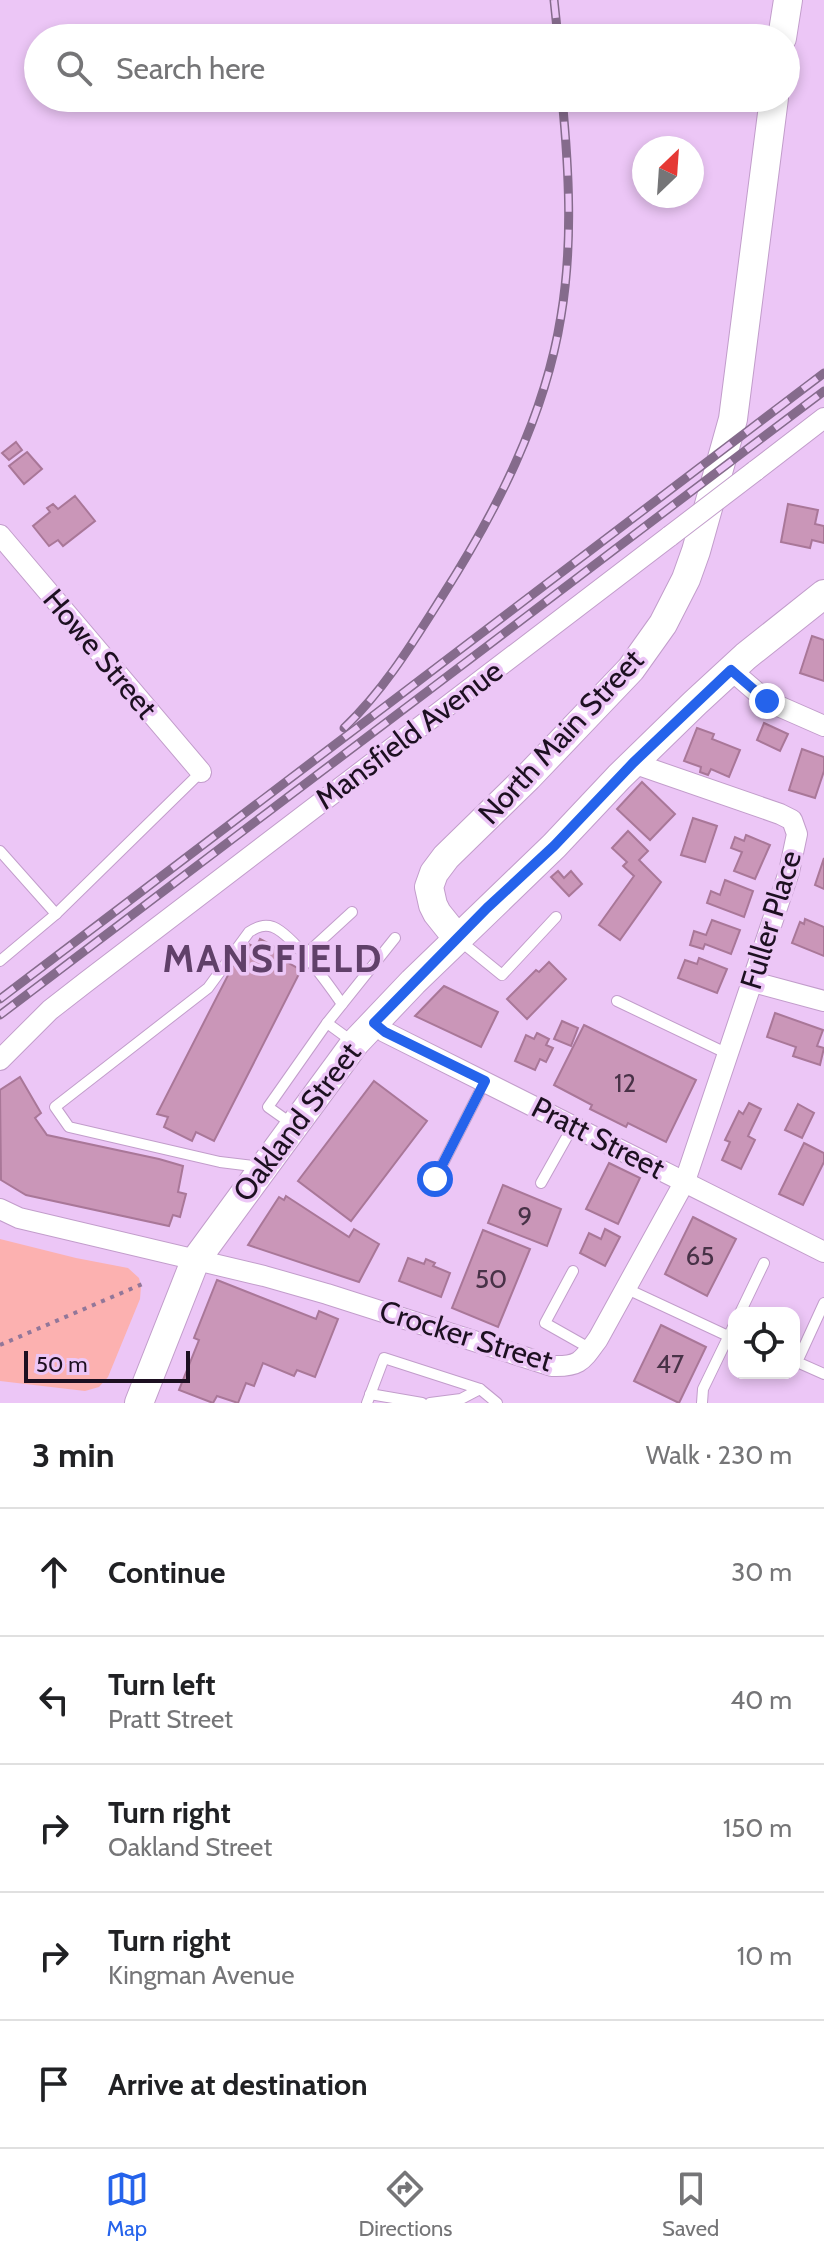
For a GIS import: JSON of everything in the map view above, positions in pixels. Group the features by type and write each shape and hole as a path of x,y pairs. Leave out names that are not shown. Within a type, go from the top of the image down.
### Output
{"main road":[{"path":"784,24 788,0"},
{"name":"North Main Street","path":"457,938 433,905 429,887 434,873 446,857 631,669 663,624 686,579 733,419 772,112"},
{"name":"Oakland Street","path":"195,1261 364,1033 457,938 554,846 633,763 731,670 824,594"},
{"path":"139,1403 195,1261"}],"street":[{"name":"Mansfield Avenue","path":"0,1060 50,1010 824,418"},
{"name":"Howe Street","path":"0,535 201,772"},
{"path":"731,670 767,701 824,726"},
{"name":"Fuller Place","path":"633,763 788,817 795,824 797,834 789,872 685,1181"},
{"path":"753,982 824,1001"},
{"name":"Pratt Street","path":"364,1033 385,1032 824,1252"},
{"name":"Crocker Street","path":"195,1261 327,1294 552,1366 572,1367 598,1339 685,1181"},
{"path":"0,1209 19,1218 195,1261"}],"lane":[{"path":"0,961 56,914 201,772"},
{"path":"0,851 56,914"},
{"path":"304,956 352,912"},
{"path":"457,938 502,975 556,917"},
{"path":"263,1168 220,1162 69,1127 55,1107 208,988 249,932 257,927 275,928 285,935 328,983 342,1004"},
{"path":"294,1125 268,1107 327,1023 395,938"},
{"path":"617,1001 728,1054"},
{"path":"327,1023 364,1033"},
{"path":"435,1179 485,1081"},
{"path":"541,1183 573,1126"},
{"path":"743,1307 764,1263"},
{"path":"573,1271 545,1323 591,1349"},
{"path":"625,1288 728,1336 703,1389 702,1403"},
{"path":"824,1303 797,1362 824,1374"},
{"path":"422,1403 369,1398 384,1358 480,1389 497,1403"},
{"path":"430,1403 461,1399 480,1389"}],"path":[{"path":"0,1345 147,1282"}],"shaded area":[{"path":"0,1239 128,1268 139,1278 140,1299 108,1377 99,1387 85,1391 0,1381"}],"building":[{"path":"16,442 22,450 9,460 2,453"},
{"path":"27,452 42,469 24,484 9,466"},
{"path":"75,496 95,521 63,546 58,540 49,546 33,526 50,512 47,508 53,504 58,509"},
{"path":"788,504 818,510 815,524 824,526 824,543 812,540 810,548 781,542"},
{"path":"812,636 824,640 824,681 800,673"},
{"path":"764,723 788,734 780,751 757,740"},
{"path":"697,728 714,734 712,739 740,750 729,777 711,769 708,775 700,772 701,767 684,761"},
{"path":"802,749 824,757 824,771 815,798 789,790"},
{"path":"642,782 675,814 650,840 617,809"},
{"path":"693,818 717,826 705,862 681,855"},
{"path":"628,831 648,851 639,860 661,882 620,940 599,925 634,876 623,866 627,862 612,848"},
{"path":"746,835 770,845 755,879 734,871 742,852 731,848 735,837 744,841"},
{"path":"824,858 824,889 815,885"},
{"path":"558,871 564,878 571,871 582,884 569,896 551,877"},
{"path":"725,880 753,891 744,917 707,903 711,891 720,895"},
{"path":"805,919 824,927 824,956 792,943 800,922 804,924"},
{"path":"712,920 740,930 731,954 705,944 703,949 690,945 694,931 706,935"},
{"path":"260,939 288,954 285,961 301,970 214,1141 196,1132 192,1141 164,1127 168,1117 157,1114 245,942 256,948"},
{"path":"699,958 727,969 717,993 678,978 685,960 697,964"},
{"path":"549,962 566,979 527,1019 507,999 536,970 539,972"},
{"path":"444,986 498,1012 481,1047 415,1016"},
{"path":"775,1013 823,1030 817,1046 824,1048 820,1065 793,1056 796,1047 767,1037"},
{"path":"562,1021 578,1028 571,1046 554,1039"},
{"path":"584,1025 696,1080 666,1142 590,1109 592,1105 554,1085"},
{"path":"537,1033 549,1039 546,1045 553,1048 546,1062 540,1059 535,1070 515,1061 526,1035 534,1039"},
{"path":"20,1077 41,1113 35,1118 47,1135 183,1166 178,1192 186,1194 180,1217 173,1215 169,1226 26,1195 1,1180 0,1090"},
{"path":"374,1081 427,1121 351,1221 298,1181"},
{"path":"749,1103 761,1109 748,1136 755,1140 741,1169 722,1160 730,1142 725,1140 739,1111 743,1114"},
{"path":"798,1104 814,1113 802,1138 785,1130"},
{"path":"804,1143 824,1153 824,1162 803,1205 779,1194"},
{"path":"609,1163 640,1178 618,1224 586,1209"},
{"path":"503,1185 561,1209 547,1246 488,1223"},
{"path":"286,1196 349,1237 354,1229 379,1244 359,1282 248,1245 279,1197 284,1200"},
{"path":"693,1217 736,1239 707,1296 665,1274"},
{"path":"605,1229 620,1237 605,1266 580,1253 589,1233 601,1239"},
{"path":"483,1230 530,1249 498,1327 452,1308"},
{"path":"408,1258 424,1264 426,1259 435,1263 433,1266 450,1273 441,1297 399,1281"},
{"path":"217,1280 316,1319 319,1311 338,1319 315,1377 297,1370 294,1376 263,1363 254,1386 246,1383 238,1403 217,1396 213,1403 179,1390 199,1340 194,1338"},
{"path":"661,1325 706,1347 679,1403 634,1381"}],"railway":[{"path":"554,0 557,24"},
{"path":"344,728 397,666 461,565 499,498 531,427 554,354 565,289 568,179 563,112"},
{"path":"0,999 824,373"},
{"path":"0,1015 824,391"}],"district":[{"name":"MANSFIELD","path":"273,959"}],"route":[{"path":"435,1179 485,1081 385,1032 374,1023 487,908 554,846 633,763 731,670 767,701"}]}
